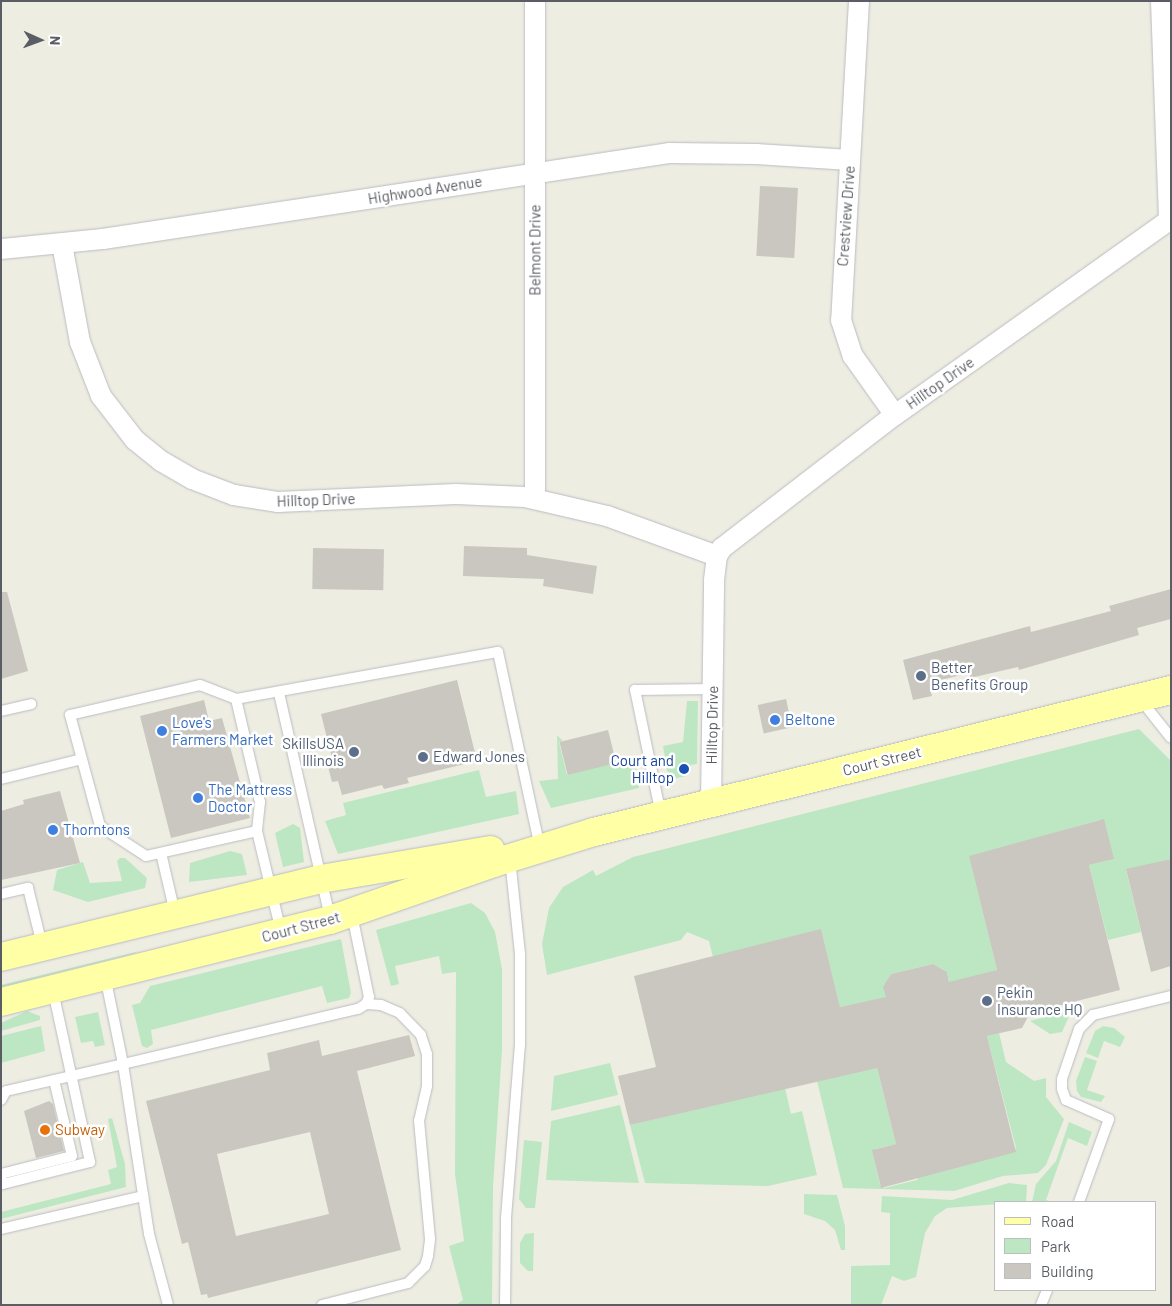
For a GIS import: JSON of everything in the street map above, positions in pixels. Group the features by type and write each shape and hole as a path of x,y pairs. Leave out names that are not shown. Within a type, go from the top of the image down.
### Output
{"main road":[{"name":"Court Street","path":"1,957 321,879 540,845 1171,690"},
{"name":"Court Street","path":"1,1002 341,917 510,858 540,845"}],"street":[{"name":"Belmont Drive","path":"535,1 535,498"},
{"name":"Crestview Drive","path":"859,1 841,320 853,356 895,415"},
{"path":"1162,1 1170,219"},
{"name":"Highwood Avenue","path":"1,249 62,244 686,152 850,160"},
{"name":"Hilltop Drive","path":"712,804 716,556 730,539 895,415 1170,219"},
{"name":"Hilltop Drive","path":"62,244 80,342 101,396 135,440 176,471 219,490 263,501 294,503 487,494 535,498 606,516 716,556"}],"lane":[{"path":"256,831 146,856 100,826 70,715 200,685 236,699 279,693 498,652 540,845"},
{"path":"662,816 635,690 713,689"},
{"path":"279,693 321,879 341,917 368,985 366,1004"},
{"path":"1139,698 1171,738"},
{"path":"236,699 260,802 256,831 281,933"},
{"path":"1,711 30,704"},
{"path":"1,779 82,760"},
{"path":"161,853 175,914"},
{"path":"505,1305 506,1218 520,1045 520,954 510,858"},
{"path":"1,894 28,888 42,947"},
{"path":"105,976 122,1064 143,1196 168,1305"},
{"path":"53,988 70,1076 90,1162 3,1184 1,1176 72,1156 54,1080"},
{"path":"1079,1201 1109,1119 1066,1100 1062,1090 1062,1079 1079,1029 1093,1015 1171,996"},
{"path":"1,1100 6,1091 358,1009 366,1004 381,1005 400,1013 421,1035 428,1054 428,1080 419,1121 430,1239 426,1266 408,1283 322,1305"},
{"path":"1,1229 143,1196"},
{"path":"1041,1305 1047,1291"}],"green space":[{"path":"687,701 698,701 697,764 691,765 686,776 669,780 663,746 683,742"},
{"path":"1139,729 1171,761 1171,859 1126,870 1141,932 1108,940 1089,865 1110,860 1113,856 1100,820 972,856 970,859 997,970 950,986 947,972 933,964 891,974 889,1007 869,1001 840,1007 821,930 713,957 709,941 687,932 681,940 547,975 542,944 549,908 563,887 593,870 596,876 633,857"},
{"path":"557,735 563,741 559,742 567,775 632,757 635,760 639,788 551,808 539,781 558,779"},
{"path":"479,770 486,797 516,791 519,814 338,854 325,821 346,815 343,803"},
{"path":"293,824 300,828 304,862 283,867 275,833"},
{"path":"230,851 242,854 247,875 189,882 190,863"},
{"path":"120,858 125,858 147,878 145,888 88,902 53,890 57,870 83,862 90,883 122,881 117,861"},
{"path":"471,903 485,913 495,932 502,969 502,1050 493,1187 492,1305 456,1305 463,1300 449,1246 464,1241 455,1174 456,972 442,974 439,956 395,966 399,984 391,986 376,930"},
{"path":"341,939 351,993 349,998 327,1003 322,986 151,1030 153,1044 147,1048 142,1046 132,1005 140,1003 150,986"},
{"path":"136,953 1,987 1,985"},
{"path":"1072,1010 1062,1032 1050,1034 1030,1021"},
{"path":"27,1011 40,1016 40,1020 1,1031 1,1023"},
{"path":"98,1012 105,1045 95,1047 93,1041 81,1043 75,1017"},
{"path":"41,1026 45,1051 1,1063 1,1036"},
{"path":"1103,1026 1114,1028 1125,1037 1120,1047 1104,1041 1098,1058 1086,1053 1095,1031"},
{"path":"999,1033 1006,1062 1034,1081 1046,1078 1046,1097 1064,1119 1046,1165 1038,1173 1003,1176 954,1191 843,1188 817,1081 871,1045 896,1144 875,1149 873,1153 880,1185 884,1188 917,1180 920,1176 1013,1152 1016,1148 987,1036"},
{"path":"1085,1057 1097,1061 1087,1090 1105,1096 1101,1102 1081,1097 1077,1091 1076,1081"},
{"path":"610,1063 618,1095 551,1111 554,1076"},
{"path":"785,1088 791,1114 802,1111 817,1175 768,1186 645,1183 630,1125"},
{"path":"620,1105 639,1183 546,1180 551,1121"},
{"path":"112,1118 125,1164 126,1187 1,1219 1,1212 111,1184 108,1170 117,1167 108,1119"},
{"path":"1069,1122 1092,1132 1087,1146 1068,1138 1046,1200 1050,1201 1032,1201 1036,1184 1056,1161"},
{"path":"524,1140 542,1142 535,1208 526,1208 519,1199"},
{"path":"1009,1183 1027,1185 1026,1201 994,1201 994,1204 947,1208 935,1216 925,1233 916,1277 904,1281 892,1276 881,1305 851,1305 851,1266 890,1265 890,1213 881,1212 882,1196 952,1200"},
{"path":"804,1194 837,1195 845,1226 845,1250 841,1250 835,1230 825,1221 804,1214"},
{"path":"534,1233 533,1271 528,1271 520,1263 520,1243 525,1234"}],"building":[{"path":"760,186 798,188 794,258 756,256"},
{"path":"464,546 527,548 527,555 597,566 593,594 543,586 544,579 463,576"},
{"path":"313,548 384,549 383,590 312,589"},
{"path":"1171,589 1171,619 1137,628 1139,635 1019,670 1018,667 970,678 969,673 937,681 938,687 930,689 932,696 913,700 903,660 1030,626 1031,632 1111,611 1109,606"},
{"path":"1,592 7,592 28,671 1,679"},
{"path":"457,680 477,761 407,778 409,783 384,789 382,785 342,795 338,781 332,782 326,759 332,758 321,714"},
{"path":"786,699 792,727 764,733 758,705"},
{"path":"204,700 209,721 222,718 250,818 171,838 140,716"},
{"path":"608,730 616,763 568,775 559,742"},
{"path":"60,791 80,863 1,880 1,811 24,804 23,800"},
{"path":"1104,819 1114,859 1089,865 1120,990 1030,1013 1022,1028 987,1036 1016,1152 881,1188 872,1150 896,1144 877,1068 630,1125 618,1076 656,1067 634,976 821,929 840,1007 886,997 883,987 891,974 933,964 947,972 949,982 997,970 969,856"},
{"path":"1171,859 1171,966 1151,972 1126,869"},
{"path":"409,1035 415,1056 357,1071 401,1250 208,1298 207,1294 201,1295 188,1242 182,1244 146,1101 270,1070 267,1053 319,1040 322,1056","holes":["310,1132 329,1214 236,1236 217,1154"]},
{"path":"49,1101 53,1104 64,1151 36,1158 24,1111"}],"place":[{"name":"Better Benefits Group","path":"921,676"},
{"name":"Beltone","path":"775,720"},
{"name":"Love's Farmers Market","path":"162,731"},
{"name":"SkillsUSA Illinois","path":"354,752"},
{"name":"Edward Jones","path":"423,757"},
{"name":"Court and Hilltop","path":"684,769"},
{"name":"The Mattress Doctor","path":"198,798"},
{"name":"Thorntons","path":"53,830"},
{"name":"Pekin Insurance HQ","path":"987,1001"},
{"name":"Subway","path":"45,1130"}]}
